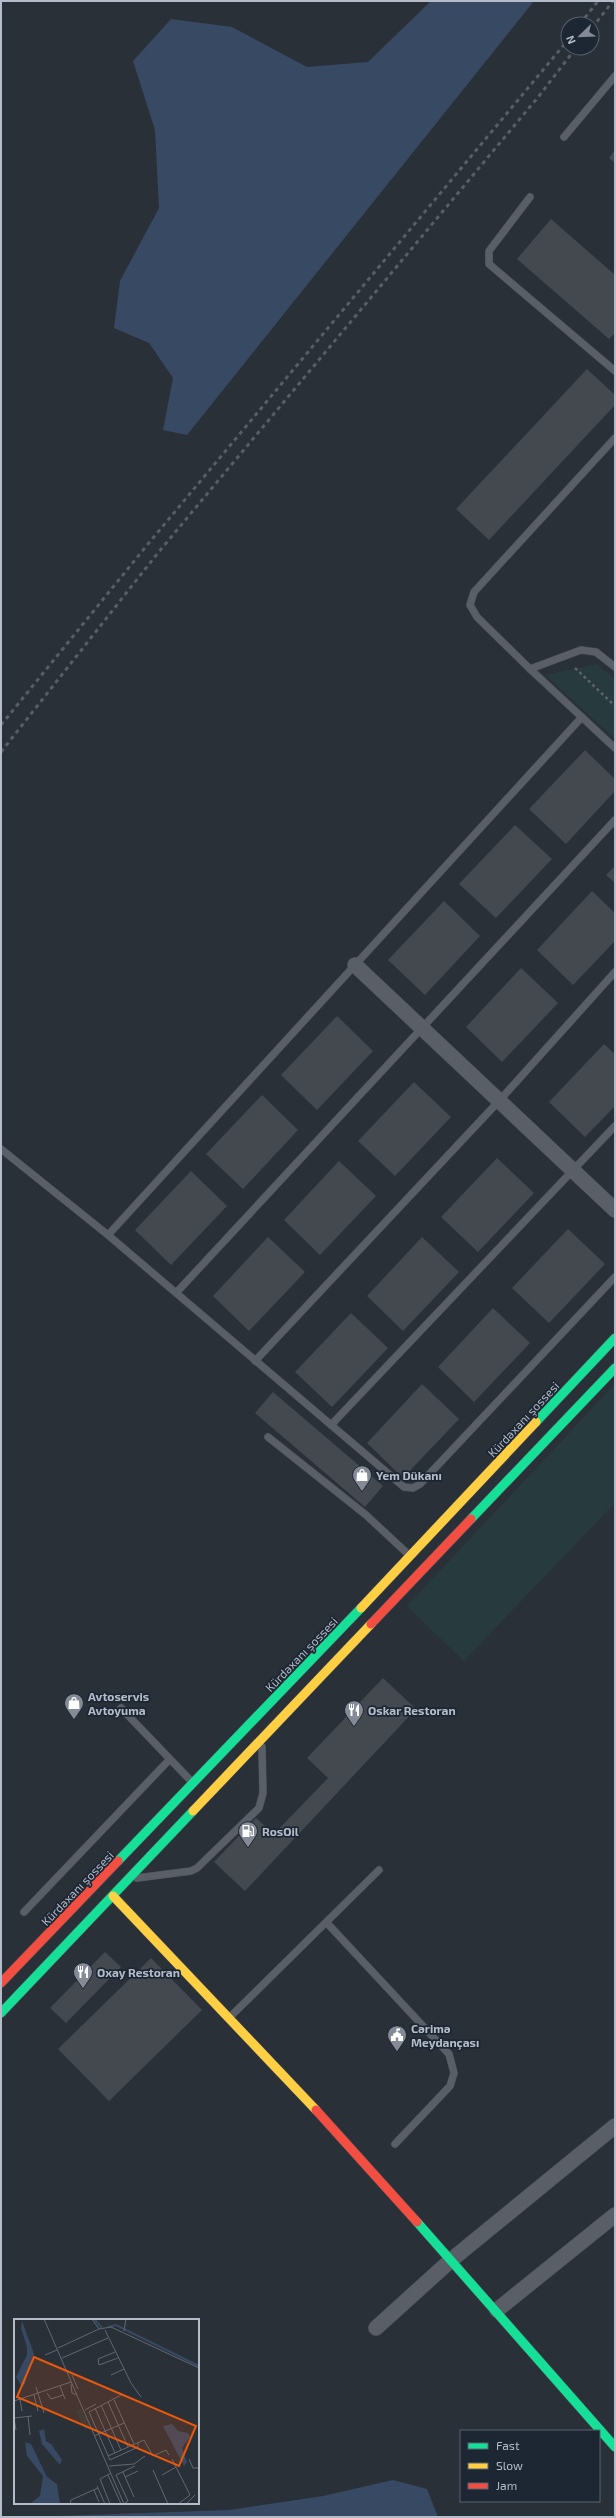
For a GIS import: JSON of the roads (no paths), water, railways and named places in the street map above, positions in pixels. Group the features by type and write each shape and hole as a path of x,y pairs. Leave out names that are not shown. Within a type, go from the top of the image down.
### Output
{"main road":[{"name":"Kürdəxanı şossesi","path":"1,2013 114,1896 121,1872 194,1783 411,1556 615,1338"},
{"name":"Kürdəxanı şossesi","path":"1,1983 261,1741 615,1368"},
{"path":"114,1896 231,2016 450,2261 497,2310 615,2447"}],"street":[{"path":"355,965 615,1210"},
{"path":"376,2328 450,2261 615,2126"},
{"path":"497,2310 615,2215"}],"lane":[{"path":"564,137 615,76"},
{"path":"530,197 489,251 489,264 615,371"},
{"path":"615,438 474,592 470,605 477,617 530,669 615,748"},
{"path":"530,669 580,650 596,652 615,667"},
{"path":"108,1235 582,717"},
{"path":"176,1293 615,820"},
{"path":"255,1361 499,1101 615,972"},
{"path":"331,1425 574,1171 615,1126"},
{"path":"1,1149 108,1235 404,1487 413,1488 420,1484 615,1277"},
{"path":"268,1437 366,1515 411,1556"},
{"path":"121,1708 194,1783"},
{"path":"121,1872 190,1871 198,1868 260,1808 263,1793 261,1741"},
{"path":"24,1912 170,1759"},
{"path":"231,2016 327,1923 379,1870"},
{"path":"327,1923 449,2054 454,2073 450,2086 394,2144"}],"water":[{"path":"431,1 534,1 187,435 163,430 173,378 149,343 114,328 120,281 159,208 155,130 133,61 171,19 232,27 307,67 368,62"},
{"path":"393,2480 427,2489 438,2517 30,2517 229,2510 323,2496"}],"railway":[{"path":"586,16 598,1"},
{"path":"600,18 613,1"},
{"path":"1,725 148,544 560,50"},
{"path":"1,752 157,554 539,96 570,56"}],"place":[{"name":"Yem Dükanı","path":"362,1492"},
{"name":"Avtoservis Avtoyuma","path":"74,1720"},
{"name":"Oskar Restoran","path":"354,1727"},
{"name":"RosOil","path":"248,1848"},
{"name":"Oxay Restoran","path":"83,1989"},
{"name":"Cərimə Meydançası","path":"397,2052"}]}
